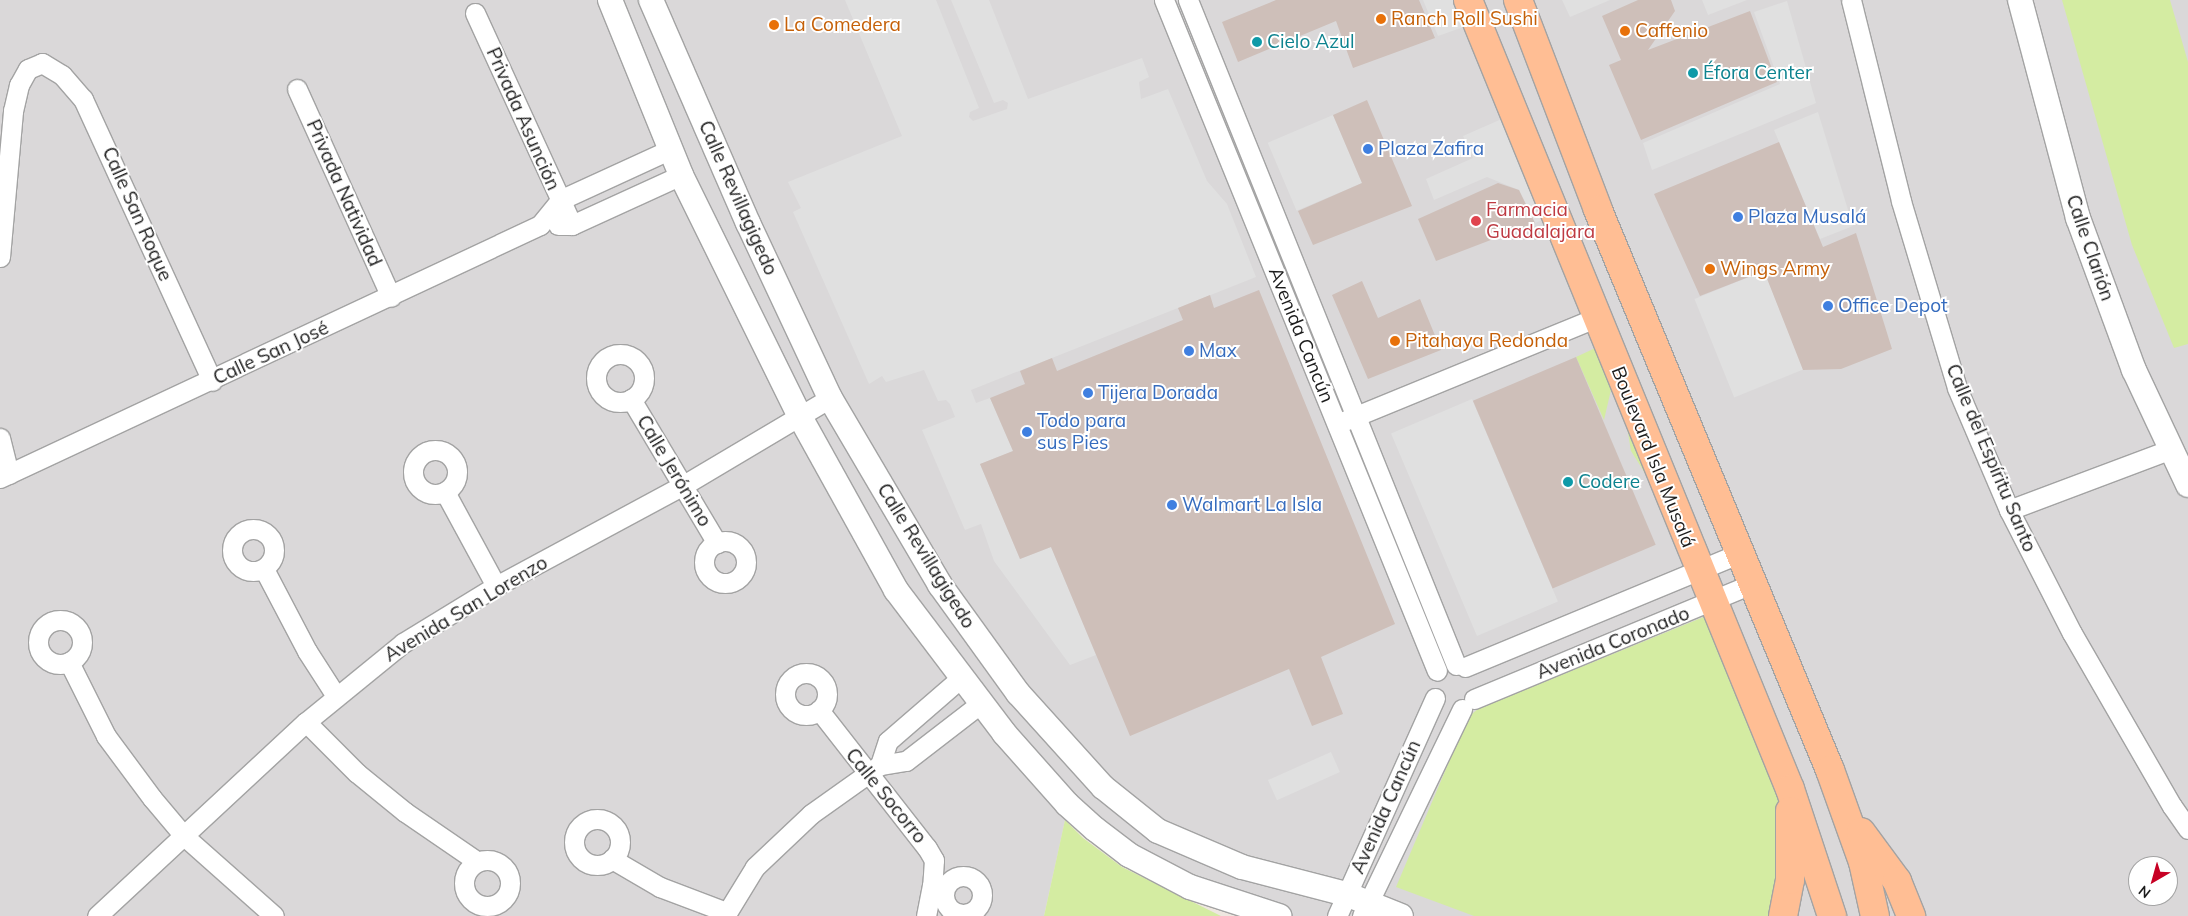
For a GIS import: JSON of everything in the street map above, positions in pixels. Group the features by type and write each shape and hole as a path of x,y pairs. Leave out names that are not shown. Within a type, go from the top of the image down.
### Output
{"main road":[{"name":"Boulevard Isla Musalá","path":"1468,0 1526,147 1598,317 1711,603 1790,789 1832,916"},
{"path":"1518,0 1567,132 1738,554 1846,812 1863,862 1875,916"},
{"path":"1526,147 1567,132"},
{"path":"1783,916 1790,880 1790,789"},
{"path":"1846,812 1896,881 1911,916"}],"street":[{"name":"Calle Revillagigedo","path":"610,0 681,175 799,415 896,590 981,703 1067,804 1129,855 1190,887 1279,916"},
{"name":"Calle Revillagigedo","path":"651,0 748,223 830,398 940,585 1018,693 1103,787 1158,832 1205,854 1346,894 1366,909 1401,916"},
{"name":"Avenida Cancún","path":"1164,0 1437,671"},
{"name":"Avenida Cancún","path":"1188,0 1356,416 1460,666"},
{"name":"Calle del Espíritu Santo","path":"1851,0 1901,201 1957,388 2010,510 2072,633 2172,806 2188,829"},
{"name":"Calle Clarión","path":"2020,0 2078,218 2134,370 2188,486"},
{"name":"Privada Asunción","path":"475,12 572,225"},
{"name":"Calle San Roque","path":"0,257 13,111 19,85 28,69 42,64 62,75 84,99 212,381"},
{"name":"Privada Natividad","path":"297,89 391,297"},
{"name":"Calle San José","path":"4,476 212,381 540,225 560,200 671,149"},
{"name":"Calle San José","path":"540,225 572,225 681,175"},
{"path":"1337,424 1598,317"},
{"name":"Avenida San Lorenzo","path":"97,916 306,722 403,643 496,586 682,486 830,398"},
{"name":"Calle Jerónimo","path":"631,399 717,543"},
{"path":"0,438 4,476"},
{"path":"2010,510 2171,449"},
{"path":"445,492 496,586"},
{"name":"Avenida Coronado","path":"1460,666 1699,572 1738,554"},
{"path":"264,569 307,651 336,696"},
{"name":"Avenida Coronado","path":"1468,704 1711,603 1752,584"},
{"path":"70,662 106,736 184,836 274,916"},
{"path":"1460,666 1477,683 1468,704 1447,709 1435,698 1432,684 1437,671 1460,666"},
{"path":"873,769 888,740 962,677"},
{"name":"Avenida Cancún","path":"1337,916 1435,698"},
{"path":"612,859 660,887 725,914 755,867 811,814 873,769 906,761 981,703"},
{"name":"Avenida Cancún","path":"1366,909 1468,704"},
{"name":"Calle Socorro","path":"819,710 873,769 934,860 938,888 926,916"},
{"path":"306,722 357,773 405,812 478,862"}],"shaded area":[{"path":"0,0 2188,0 2188,916 1258,916 1068,807 1044,916 0,916"},
{"path":"845,0 936,0 979,108 970,112 969,117 973,121 1007,109 1008,103 1003,100 994,103 951,0 989,0 1028,99 1142,58 1149,77 1139,82 1141,99 1168,89 1207,181 1227,204 1256,277 971,390 976,403 990,398 1013,451 980,464 1020,559 1051,547 1096,655 1070,665 994,561 981,524 965,530 922,430 955,417 950,404 946,400 938,401 924,370 886,382 882,376 869,384 793,212 801,208 788,182 902,136"},
{"path":"1423,0 1462,0 1472,24 1438,36"},
{"path":"1562,0 1610,0 1570,17"},
{"path":"1702,0 1747,0 1708,15"},
{"path":"1787,1 1816,103 1652,170 1643,143 1780,84 1754,12"},
{"path":"1818,112 1853,226 1820,239 1774,130"},
{"path":"1333,115 1362,183 1297,211 1268,143"},
{"path":"1504,118 1550,217 1535,223 1519,190 1487,177 1434,200 1426,179 1473,158 1463,136"},
{"path":"1764,271 1804,369 1734,397 1694,299"},
{"path":"1472,399 1558,602 1477,636 1391,433"},
{"path":"1331,752 1340,772 1277,800 1268,780"}],"green space":[{"path":"2062,0 2170,0 2188,62 2188,344 2174,348 2132,245"},
{"path":"1604,344 1614,377 1604,420 1576,357"},
{"path":"1631,411 1662,491 1648,478 1631,451 1627,427"},
{"path":"1711,614 1787,780 1788,916 1474,916 1396,887 1468,717 1478,709"},
{"path":"1065,820 1083,838 1122,867 1221,916 1044,916"}],"building":[{"path":"1276,0 1419,0 1435,38 1353,68 1336,21 1238,62 1222,22"},
{"name":"Éfora Center","path":"1638,0 1671,0 1675,11 1648,50 1750,11 1777,82 1641,140 1609,65 1621,60 1602,16"},
{"name":"Plaza Zafira","path":"1367,100 1412,206 1313,245 1298,211 1362,183 1333,115"},
{"path":"1779,142 1823,247 1856,233 1892,349 1841,369 1803,370 1764,271 1700,296 1654,194"},
{"name":"Farmacia Guadalajara","path":"1498,183 1519,190 1535,223 1436,261 1418,219"},
{"name":"Pitahaya Redonda","path":"1362,281 1378,318 1420,299 1441,350 1368,379 1332,295"},
{"name":"Walmart La Isla","path":"1259,290 1395,624 1321,657 1343,714 1312,726 1289,669 1130,736 1051,547 1020,559 980,464 1013,451 990,398 1025,384 1020,371 1052,358 1057,371 1183,320 1178,308 1210,295 1214,308"},
{"name":"Codere","path":"1576,357 1656,545 1553,589 1473,401"}],"place":[{"name":"Ranch Roll Sushi","path":"1381,19"},
{"name":"La Comedera","path":"774,25"},
{"name":"Caffenio","path":"1625,31"},
{"name":"Cielo Azul","path":"1257,42"},
{"name":"Éfora Center","path":"1693,73"},
{"name":"Plaza Zafira","path":"1368,149"},
{"name":"Plaza Musalá","path":"1738,217"},
{"name":"Farmacia Guadalajara","path":"1476,221"},
{"name":"Wings Army","path":"1710,269"},
{"name":"Office Depot","path":"1828,306"},
{"name":"Pitahaya Redonda","path":"1395,341"},
{"name":"Max","path":"1189,351"},
{"name":"Tijera Dorada","path":"1088,393"},
{"name":"Todo para sus Pies","path":"1027,432"},
{"name":"Codere","path":"1568,482"},
{"name":"Walmart La Isla","path":"1172,505"}]}
